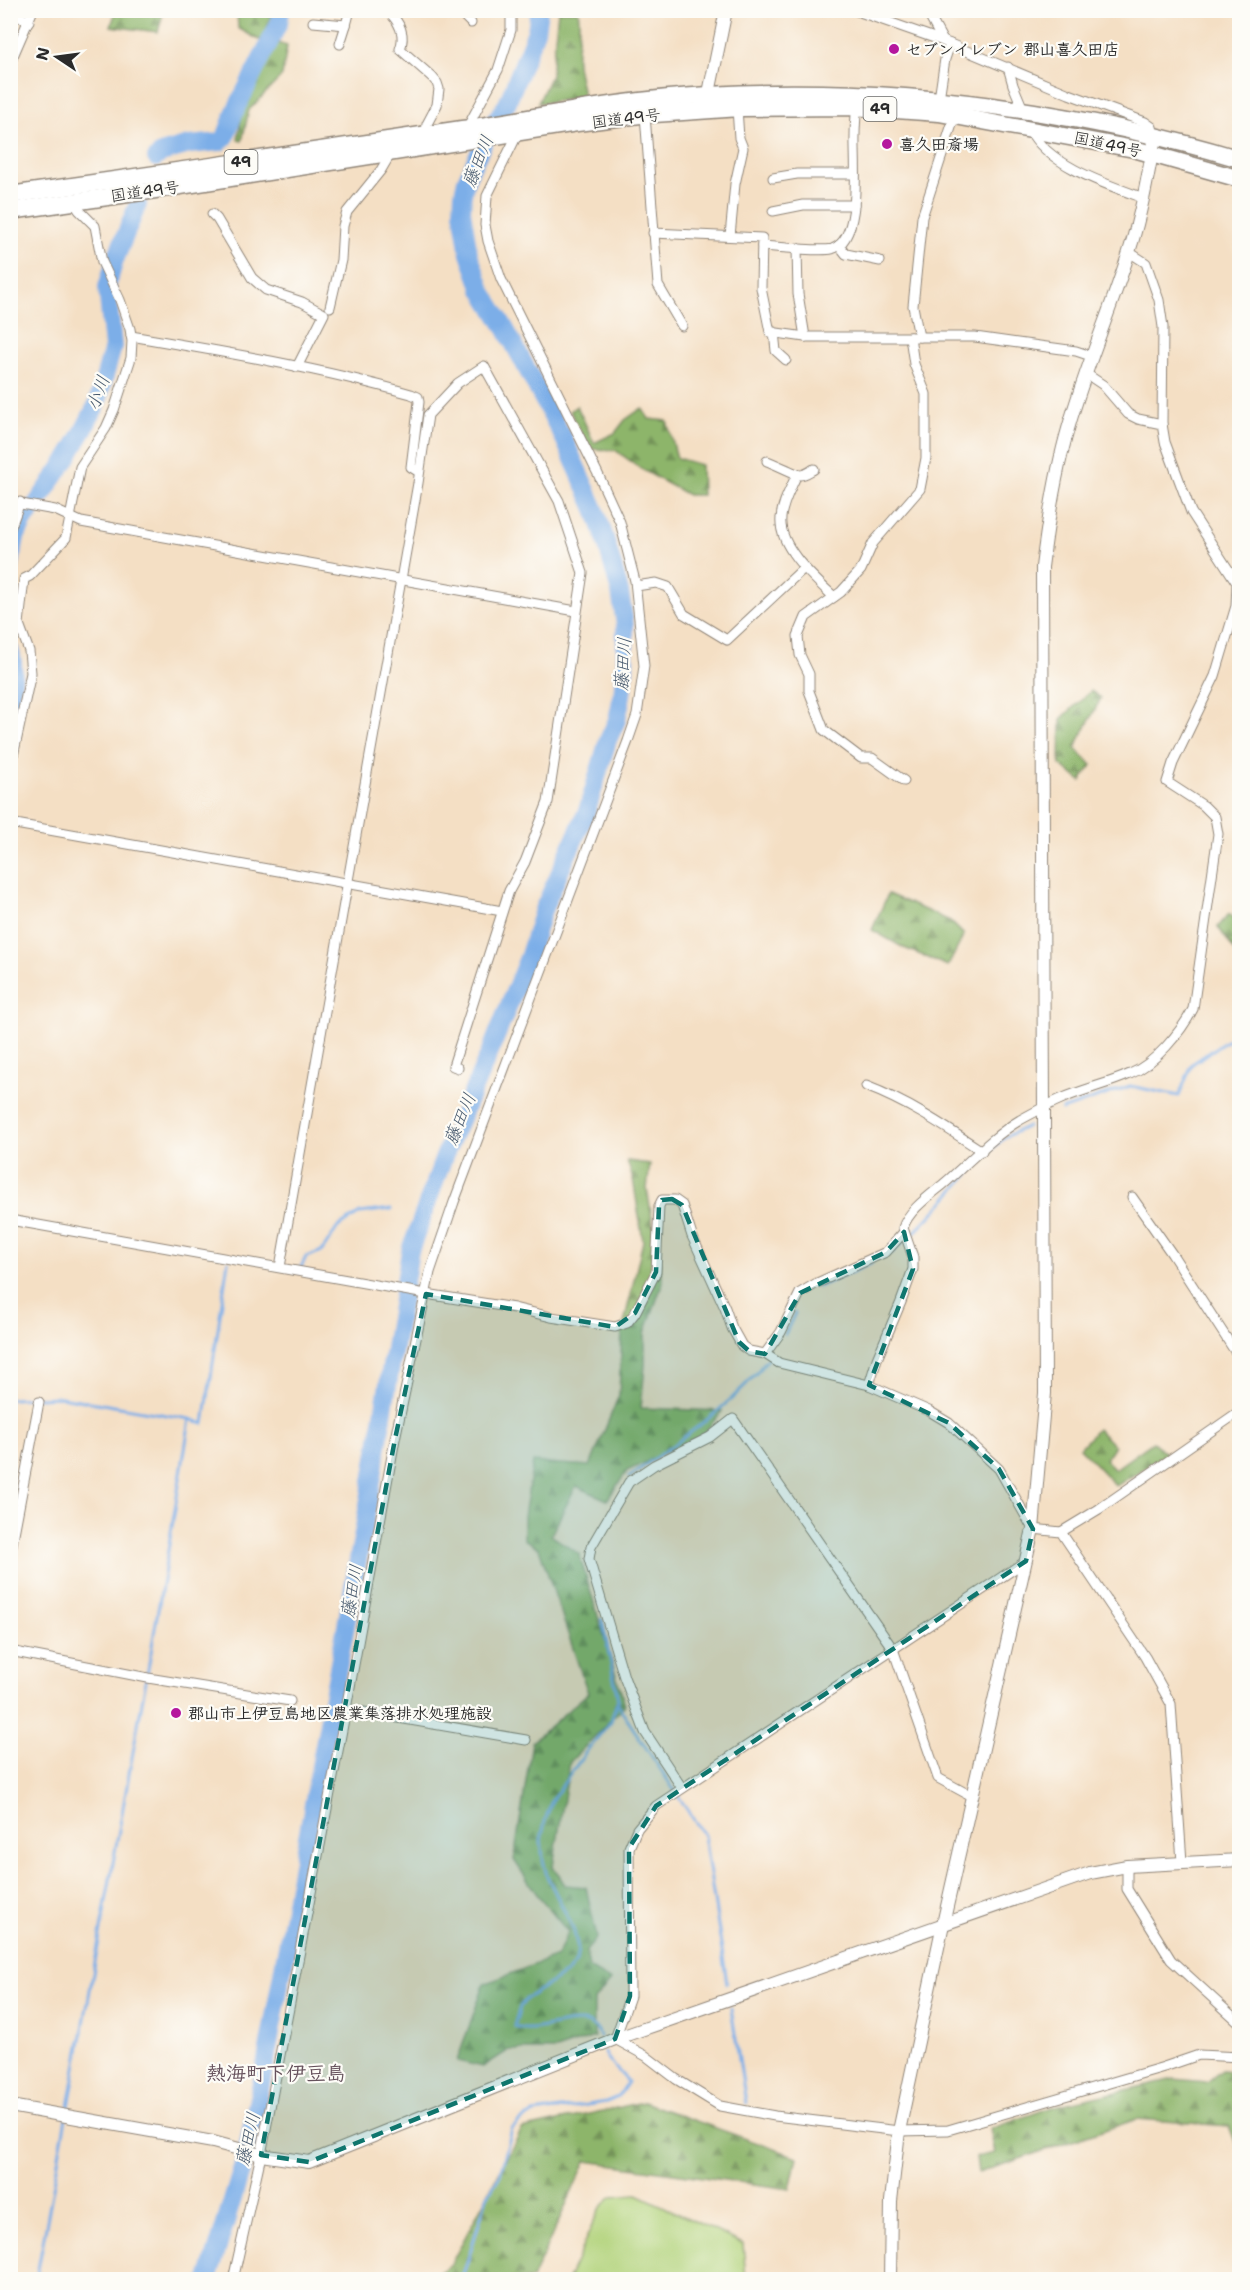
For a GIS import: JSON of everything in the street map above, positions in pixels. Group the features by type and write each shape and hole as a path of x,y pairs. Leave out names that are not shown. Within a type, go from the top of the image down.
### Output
{"highway":[{"name":"国道49号","path":"518,128 707,102 939,99 1023,110 1154,145 1239,178"},
{"name":"国道49号","path":"10,195 147,177 426,134 518,128 645,114 707,102 737,108 857,101 1239,159"},
{"name":"国道49号","path":"10,211 392,153 468,132"}],"street":[{"path":"10,63 33,10"},
{"path":"340,44 350,10"},
{"path":"387,10 399,25 402,35 400,49 437,83 439,89 437,105 427,124 426,134"},
{"path":"464,10 465,17 471,22"},
{"path":"468,132 498,70 511,30 511,10"},
{"path":"707,102 726,10"},
{"path":"854,10 946,42 1069,94 1144,122 1152,128 1154,145 1144,198 1129,252 1091,356 1068,430 1053,489 1042,567 1045,1393 1033,1529 971,1796 899,2131 891,2200 890,2280"},
{"path":"926,10 946,42 939,99"},
{"path":"10,13 29,21"},
{"path":"313,22 346,25"},
{"path":"1008,67 1023,110"},
{"path":"762,246 832,249 844,241 854,205 857,101"},
{"path":"730,236 735,184 743,148 739,138 737,108"},
{"path":"645,114 658,285 682,326"},
{"path":"904,782 872,759 861,758 824,730 809,691 809,674 800,655 798,636 806,617 834,597 861,570 873,543 920,489 926,458 926,394 914,364 913,306 922,217 955,115"},
{"path":"233,2280 261,2155 395,1439 430,1272 454,1202 637,715 644,666 636,586 620,522 501,279 488,241 485,225 487,196 518,128"},
{"path":"1029,128 1035,140 1048,153 1070,167 1144,198"},
{"path":"330,307 341,260 343,226 347,212 392,153"},
{"path":"773,178 797,174 855,174"},
{"path":"10,770 31,673 29,651 19,624 24,579 30,576 66,538 80,467 106,428 130,358 131,336 120,300 109,277 95,226 73,201"},
{"path":"772,211 803,205 854,205"},
{"path":"212,214 252,278 266,290 302,302 324,314 297,367"},
{"path":"653,233 762,238 761,288 770,332 805,337 975,337 1076,351 1091,356"},
{"path":"839,245 846,254 880,261"},
{"path":"797,248 798,294 805,337"},
{"path":"869,1385 913,1269 913,1257 904,1232 904,1223 927,1197 1003,1132 1060,1099 1132,1074 1146,1065 1169,1043 1193,1009 1218,834 1215,817 1204,806 1167,782 1173,763 1218,667 1236,606 1237,583 1191,512 1165,442 1162,424 1163,327 1159,300 1146,263 1129,252"},
{"path":"774,332 776,351 786,360"},
{"path":"131,336 228,352 351,377 417,397 419,402 411,467 418,472"},
{"path":"280,1268 428,415 458,383 484,366 559,501 583,573 548,802 525,862 511,886 502,911 453,1066 458,1068"},
{"path":"1086,373 1103,385 1128,414 1138,419 1162,424"},
{"path":"767,461 789,468 797,474 803,475 814,469"},
{"path":"797,474 784,502 781,525 784,536 804,568 834,597"},
{"path":"10,529 20,503 55,510 81,522 576,612"},
{"path":"636,586 656,583 668,587 684,614 727,640 804,568"},
{"path":"10,823 502,911"},
{"path":"866,1086 889,1095 935,1119 982,1151"},
{"path":"1132,1197 1172,1254 1239,1359"},
{"path":"10,1220 615,1327 627,1323 656,1272 659,1206 662,1200 672,1198 682,1205 692,1236 739,1342 748,1351 765,1354 787,1365 869,1385 929,1411 949,1423 999,1469 1033,1529"},
{"path":"765,1354 781,1332 800,1293 886,1252 904,1232"},
{"path":"10,1555 39,1402"},
{"path":"1033,1529 1061,1532 1099,1509 1239,1411"},
{"path":"682,1788 645,1732 624,1677 590,1559 591,1548 629,1482 654,1465 710,1437 733,1419 893,1649 938,1778 971,1796"},
{"path":"590,1527 600,1531"},
{"path":"1061,1532 1145,1657 1171,1704 1182,1862"},
{"path":"615,2038 630,1996 629,1848 637,1829 656,1806 1026,1561"},
{"path":"10,1651 148,1678 290,1701"},
{"path":"346,1709 526,1740"},
{"path":"10,2106 213,2142 261,2155 309,2162 615,2038 1090,1873 1127,1866 1239,1860"},
{"path":"1127,1866 1127,1889 1171,1960 1239,2023"},
{"path":"615,2038 720,2106 775,2116 899,2131 948,2130 1199,2055 1239,2057"}],"highlighted area":[{"path":"672,1199 682,1205 739,1342 749,1351 765,1354 800,1293 886,1252 904,1232 913,1269 869,1385 949,1423 999,1469 1033,1529 1026,1561 656,1806 629,1848 630,1996 615,2039 309,2162 261,2155 395,1439 426,1294 615,1327 635,1313 656,1272 659,1206 662,1200"}],"green space":[{"path":"116,11 163,13 158,32 111,26"},
{"path":"237,11 272,11 264,39 259,40 238,28"},
{"path":"558,11 578,11 577,64 583,98 538,103 551,75"},
{"path":"277,37 280,44 287,46 282,76 249,110 242,141 238,140 240,105"},
{"path":"577,406 594,443 615,433 625,420 642,408 649,419 667,421 677,458 701,465 702,495 688,495 643,470 615,450 592,449 588,446 570,411"},
{"path":"1091,691 1101,698 1075,748 1092,765 1081,781 1060,765 1061,719"},
{"path":"888,894 950,921 964,935 948,966 904,948 872,930"},
{"path":"1229,914 1239,922 1239,957 1218,927"},
{"path":"627,1161 650,1164 647,1189 663,1282 645,1333 641,1408 722,1411 702,1436 627,1471 607,1500 576,1486 551,1535 579,1554 625,1705 570,1762 553,1866 565,1885 586,1887 597,1938 586,1951 589,1968 611,1981 594,2000 594,2037 556,2050 509,2050 483,2067 457,2061 484,1984 557,1956 568,1932 536,1893 514,1860 532,1742 588,1693 539,1548 524,1539 524,1516 533,1462 590,1466 619,1395 622,1332 643,1241 633,1179"},
{"path":"1097,1429 1115,1446 1105,1459 1115,1469 1153,1442 1167,1454 1116,1486 1080,1448"},
{"path":"1222,2070 1239,2072 1239,2151 1229,2126 1137,2119 978,2173 976,2157 995,2153 990,2129 1055,2106 1174,2079 1207,2082"},
{"path":"643,2102 797,2157 790,2189 586,2161 532,2279 430,2279 451,2264 522,2129"},
{"path":"637,2194 743,2244 746,2279 568,2279 599,2210 612,2196"}],"waterway":[{"name":"小川","path":"156,158 161,153 189,145 220,142 225,138 235,111 279,23 281,10"},
{"name":"藤田川","path":"208,2280 244,2162 265,2066 369,1500 410,1251 444,1157 529,955 543,910 587,811 608,740 617,720 622,695 625,669 625,625 620,592 605,538 595,509 564,439 504,326 482,290 469,254 462,211 466,180 493,123 507,104 536,31 539,10"},
{"name":"小川","path":"10,568 16,537 23,523 65,462 97,404 113,347 107,287 115,260 138,204"},
{"name":"小川","path":"10,650 13,670 10,704"},
{"path":"1062,1110 1130,1086 1179,1096 1192,1064 1228,1040 1240,1042"},
{"path":"909,1237 991,1150 1006,1137 1028,1126"},
{"path":"299,1271 306,1257 322,1251 338,1227 360,1213 391,1209"},
{"path":"891,1253 904,1241"},
{"path":"10,1399 61,1397 190,1419 204,1424 228,1261"},
{"path":"818,1287 872,1263"},
{"path":"785,1334 795,1313"},
{"path":"629,1477 722,1408 769,1357"},
{"path":"68,2112 150,1658 190,1419"},
{"path":"600,2036 595,2027 586,2023 575,2022 536,2029 514,2026 520,2007 527,1998 568,1972 576,1962 578,1948 573,1928 547,1876 541,1840 552,1800 611,1721 618,1699 602,1619"},
{"path":"617,1704 704,1835 727,1983"},
{"path":"731,2008 746,2103"},
{"path":"460,2280 487,2197 500,2175 512,2129 520,2121 535,2113 606,2102 618,2097 628,2082 605,2053"},
{"path":"36,2280 66,2118"}],"place":[{"name":"セブンイレブン 郡山喜久田店","path":"894,49"},
{"name":"喜久田斎場","path":"887,144"},
{"name":"郡山市上伊豆島地区農業集落排水処理施設","path":"176,1713"}],"district":[{"name":"熱海町下伊豆島","path":"276,2073"}]}
